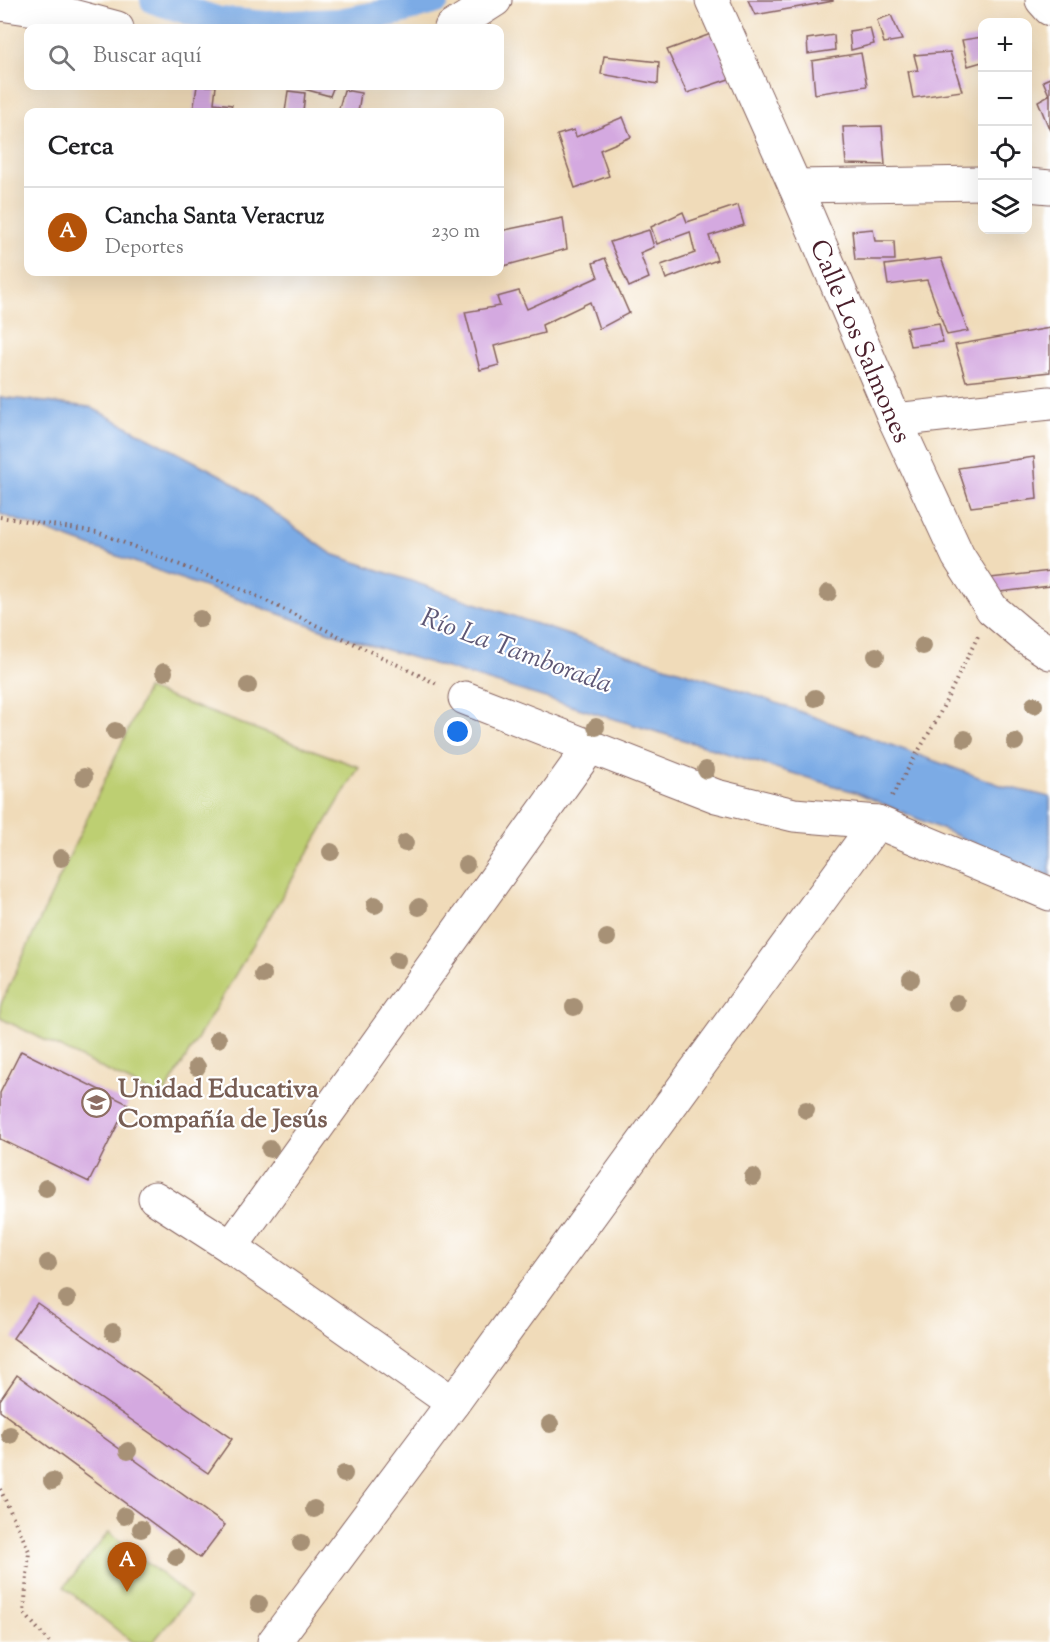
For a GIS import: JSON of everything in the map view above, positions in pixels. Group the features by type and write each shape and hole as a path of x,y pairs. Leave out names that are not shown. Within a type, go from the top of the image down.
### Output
{"street":[{"path":"457,24 495,0"},
{"name":"Calle Los Salmones","path":"712,0 895,420 958,556 992,609 1024,636 1048,650"},
{"path":"1042,0 1050,9"},
{"path":"0,4 62,13 102,24"},
{"path":"795,186 978,183"},
{"path":"1032,185 1050,187"},
{"path":"895,420 1050,403"},
{"path":"465,698 716,796 794,815 877,822 1050,894"},
{"path":"231,1247 590,747"},
{"path":"274,1642 453,1403 877,822"},
{"path":"155,1198 231,1247 453,1403"}],"path":[{"path":"0,518 97,532 248,592 465,698"},
{"path":"877,822 936,721 992,609"},
{"path":"0,1489 29,1551 24,1613 49,1642"}],"green space":[{"path":"147,689 359,767 162,1098 0,1018 0,1006"},
{"path":"109,1532 190,1597 153,1642 132,1642 64,1587"}],"water":[{"name":"Río La Tamborada","path":"0,397 90,407 226,478 332,554 583,640 741,690 1003,786 1050,797 1050,876 858,793 338,635 0,514"}],"building":[{"path":"748,0 833,0 833,1 755,15"},
{"path":"891,15 902,40 884,43 877,20"},
{"path":"870,28 874,44 851,50 849,31"},
{"path":"719,31 738,76 687,93 667,50"},
{"path":"834,35 835,50 808,54 807,39"},
{"path":"978,38 978,63 968,66 962,40"},
{"path":"950,52 962,91 913,98 908,71 918,70 914,55"},
{"path":"861,53 867,86 815,94 812,61"},
{"path":"604,56 659,62 658,84 601,74"},
{"path":"1050,78 1050,131 1038,101 1049,95 1043,81"},
{"path":"196,90 216,90 214,103 232,105 231,108 194,108"},
{"path":"308,90 332,90 330,96"},
{"path":"344,90 361,93 359,108 339,108"},
{"path":"288,91 305,93 303,108 286,108"},
{"path":"623,117 631,137 600,150 609,176 575,188 557,135 574,130 576,137"},
{"path":"882,126 885,165 846,164 843,127"},
{"path":"738,205 744,225 709,236 717,260 666,279 661,265 695,253 690,232 657,244 651,227 683,212 687,222"},
{"path":"563,218 567,249 504,266 504,230"},
{"path":"873,229 875,241 894,241 895,260 855,260 852,231"},
{"path":"649,230 654,247 640,253 649,278 629,287 610,242"},
{"path":"605,258 629,313 599,329 590,302 542,325 544,333 494,346 499,365 480,370 465,312 500,306 497,297 519,291 527,309 598,277 593,263"},
{"path":"941,258 968,331 947,335 927,280 888,285 885,265"},
{"path":"939,323 943,342 910,346 906,328"},
{"path":"1050,328 1050,372 966,381 955,345"},
{"path":"1034,457 1037,499 971,507 958,468"},
{"path":"1050,571 1050,586 1000,592 990,578"},
{"path":"21,1051 128,1104 89,1182 0,1139 0,1093"},
{"path":"37,1303 232,1439 208,1473 13,1338"},
{"path":"17,1375 225,1525 200,1558 0,1411 0,1400"}],"waterway":[{"path":"154,0 220,21 255,24"},
{"path":"291,24 339,22 398,11 436,0"}],"place":[{"name":"Unidad Educativa Compañía de Jesús","path":"97,1103"},
{"name":"Cancha Santa Veracruz","path":"127,1592"}]}
